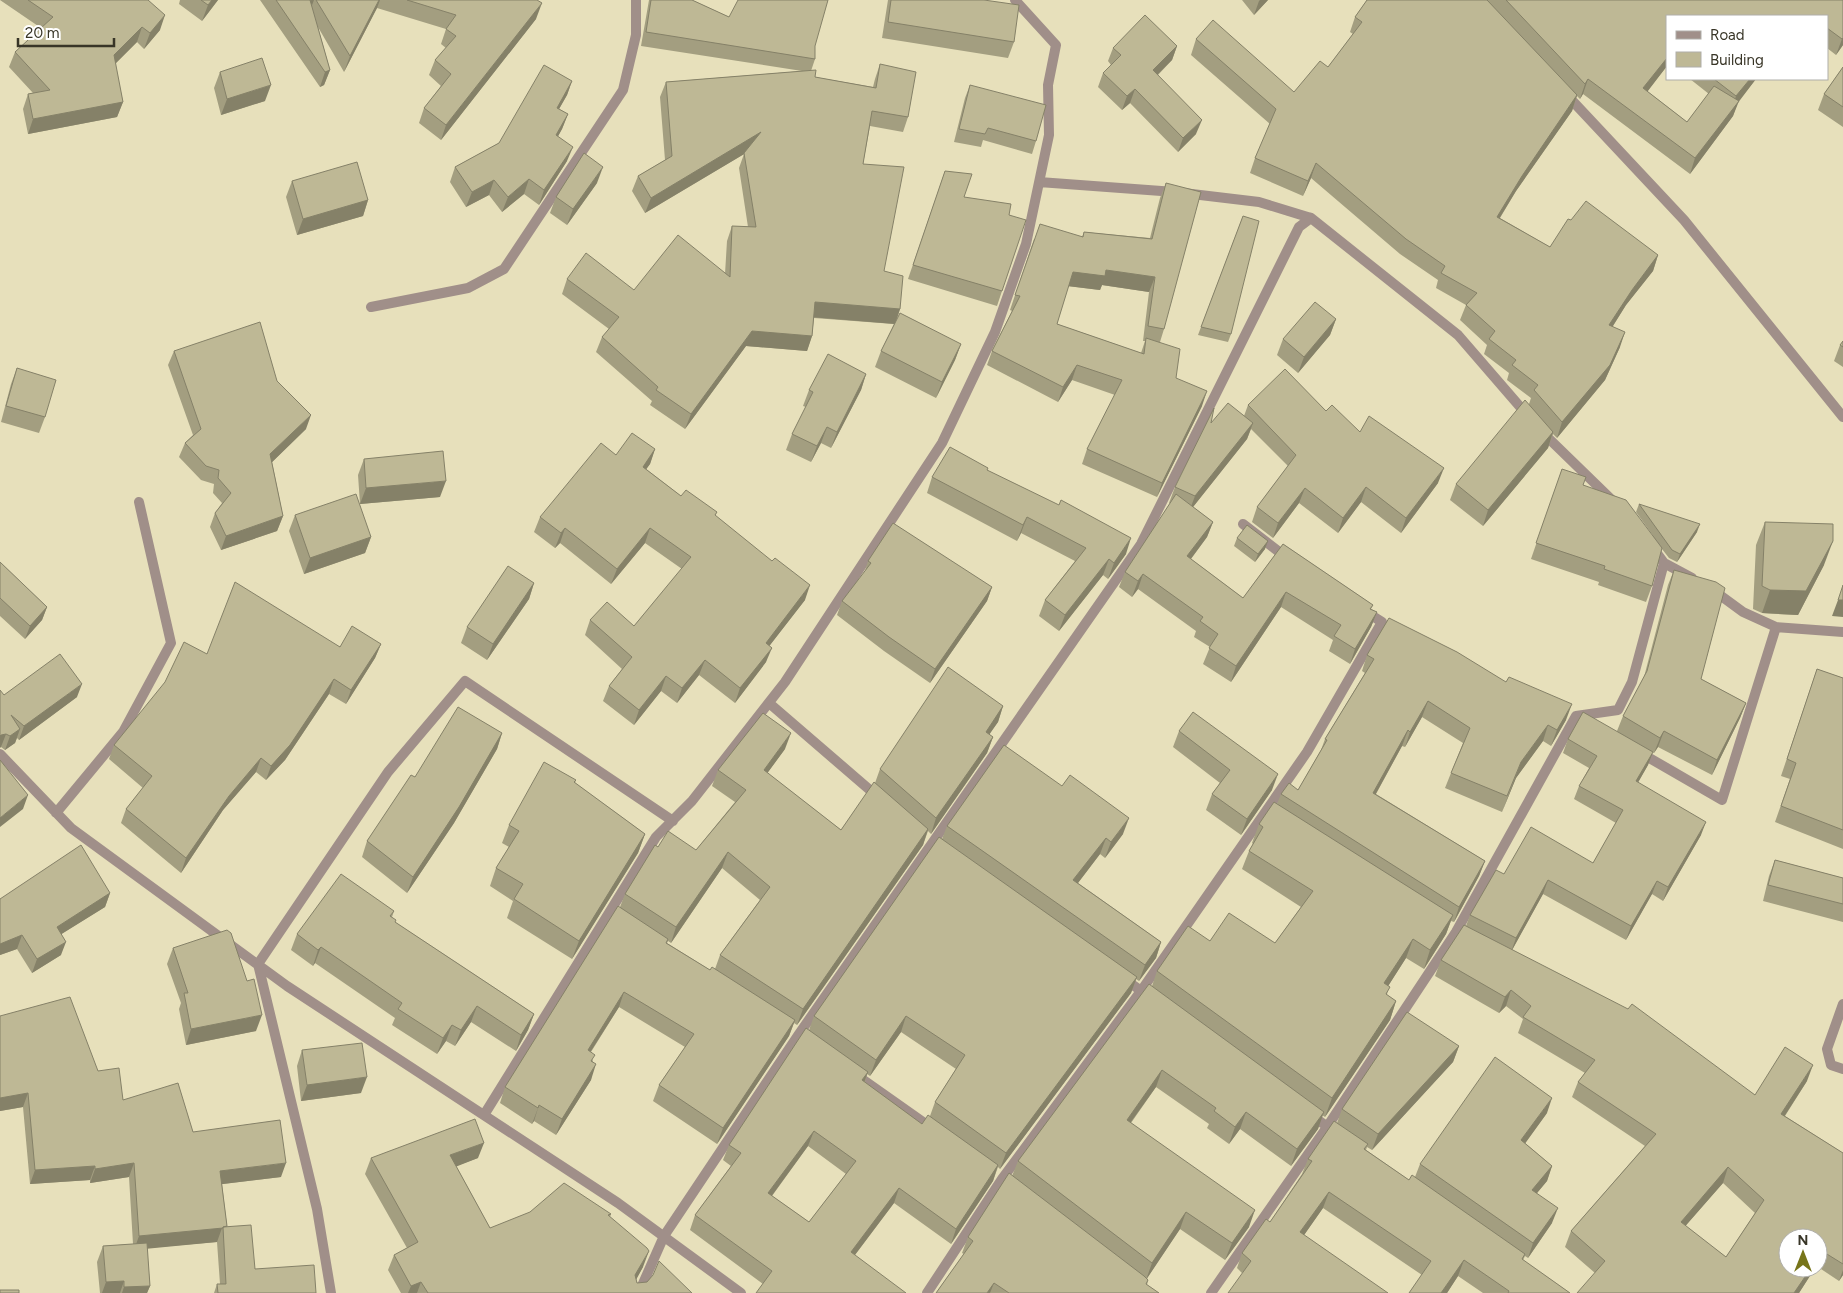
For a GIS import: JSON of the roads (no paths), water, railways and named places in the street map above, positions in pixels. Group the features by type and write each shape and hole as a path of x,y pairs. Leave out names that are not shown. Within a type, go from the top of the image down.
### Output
{"street":[{"path":"371,307 468,288 504,269 623,90 636,35 636,0"},
{"path":"484,1115 614,915 656,837 692,801 785,682 942,443 994,332 1026,244 1049,135 1048,85 1056,45 1015,0"},
{"path":"1556,84 1684,220 1843,418"},
{"path":"1039,182 1175,192 1258,202 1311,218 1458,336 1553,444 1618,505"},
{"path":"636,1293 641,1288 664,1236 799,1034 931,842 1141,544 1299,227 1311,218"},
{"path":"56,813 123,732 171,643 139,502"},
{"path":"1243,524 1293,562"},
{"path":"1648,541 1664,563 1704,584 1743,612 1776,627 1843,632"},
{"path":"1572,714 1618,710 1632,682 1664,563"},
{"path":"927,1293 1002,1179 1270,814 1386,624 1358,606"},
{"path":"1628,746 1722,800 1776,627"},
{"path":"331,1293 317,1209 258,964 388,772 465,681 673,821"},
{"path":"769,703 887,804"},
{"path":"1572,714 1593,726"},
{"path":"1211,1293 1327,1127 1457,931 1572,714"},
{"path":"0,754 71,828 258,964 618,1204 741,1293"},
{"path":"1117,974 1165,1008"},
{"path":"1843,1004 1827,1048 1831,1065 1843,1069"},
{"path":"848,1069 945,1138"},
{"path":"1304,1110 1351,1143"}]}
